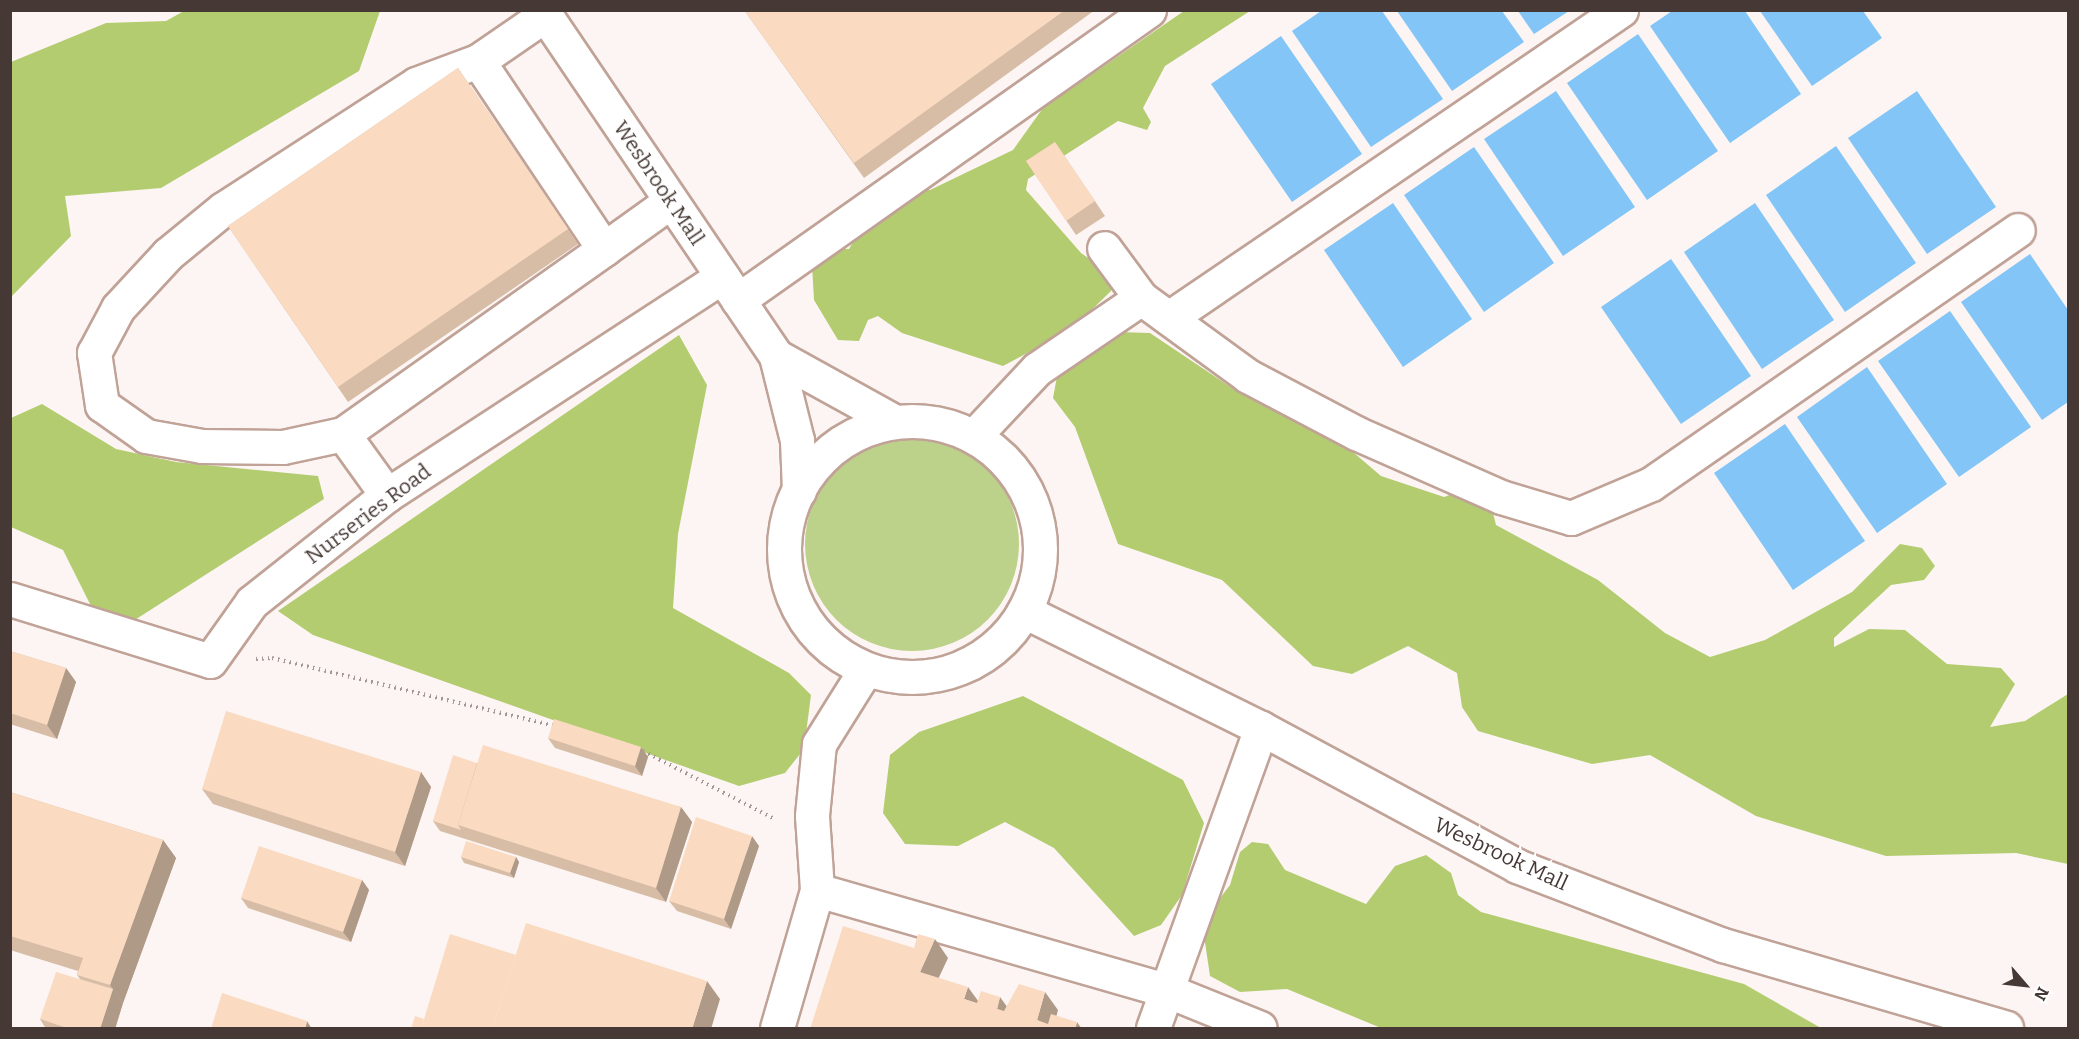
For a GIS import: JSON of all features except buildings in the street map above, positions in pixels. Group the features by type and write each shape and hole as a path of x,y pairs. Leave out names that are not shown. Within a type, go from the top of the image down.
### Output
{"street":[{"name":"Nurseries Road","path":"210,661 252,603 387,495 730,288 1149,10"},
{"path":"1170,318 1621,10"},
{"name":"Wesbrook Mall","path":"544,13 776,356 797,440 799,491"},
{"path":"544,13 478,61 416,84 223,209 168,254 118,308 94,353 102,405 146,436 202,446 283,447 343,434 671,201"},
{"path":"478,61 604,249"},
{"path":"1104,248 1141,298 1248,376 1356,433 1501,497 1572,518 1651,484 2018,230"},
{"path":"975,435 1037,369 1141,298"},
{"name":"Wesbrook Mall","path":"776,356 890,419"},
{"path":"921,418 975,435 1003,456 1022,483 1038,530 1036,579 1024,611 988,652 950,673 907,680 864,672 808,626 789,591 784,556 787,521 799,491 834,450 890,419 921,418"},
{"path":"343,434 387,495"},
{"path":"10,599 210,661"},
{"name":"Wesbrook Mall","path":"1024,611 1261,728 1517,867 1723,945 2006,1029"},
{"path":"777,1029 817,890 812,816 819,744 864,672"},
{"path":"1153,1029 1261,728"},
{"path":"817,890 1166,990 1260,1029"}],"path":[{"path":"210,661 272,658 569,729"},
{"path":"636,748 776,819 782,829"}],"green space":[{"path":"184,11 380,11 359,71 161,188 65,196 71,236 11,297 11,62 106,23 166,21"},
{"path":"1184,11 1250,11 1165,66 1143,108 1151,122 1147,130 1118,121 1028,179 1026,190 1081,253 1115,277 1111,291 1072,329 1003,366 902,333 878,316 868,320 859,341 838,340 814,300 812,265 828,248 849,249 868,215 906,191 930,190 1013,150 1043,108"},
{"path":"1118,332 1150,333 1241,394 1313,418 1381,476 1444,497 1471,487 1489,497 1496,525 1598,580 1665,633 1710,657 1765,640 1852,592 1900,544 1922,548 1935,566 1924,580 1891,585 1834,638 1834,647 1869,629 1905,630 1947,664 2001,668 2015,684 1990,727 2025,721 2068,694 2068,864 2016,853 1886,856 1756,816 1650,755 1592,764 1478,731 1462,707 1457,673 1408,646 1352,674 1313,666 1222,580 1118,544 1075,427 1053,398 1058,371"},
{"path":"679,335 707,385 678,534 673,608 789,673 811,695 804,749 785,773 739,786 313,635 278,611"},
{"path":"42,404 116,449 176,462 318,476 324,499 130,623 93,610 63,550 11,527 11,418"},
{"path":"902,437 922,437 953,445 988,468 1011,503 1017,523 1019,544 1017,565 1011,585 988,620 953,643 922,651 902,651 871,643 844,627 829,612 813,585 805,554 805,534 813,503 829,476 844,461 871,445"},
{"path":"1023,696 1183,780 1204,823 1182,895 1161,925 1134,936 1054,848 1005,822 958,846 905,844 883,813 890,755 919,732"},
{"path":"1252,842 1268,844 1285,870 1366,904 1395,866 1426,855 1451,873 1458,895 1481,912 1744,984 1821,1028 1381,1028 1287,989 1240,992 1210,976 1202,922 1230,885 1240,852"}],"water":[{"path":"1321,11 1382,11 1443,99 1371,147 1292,31"},
{"path":"1397,11 1502,11 1524,42 1452,91"},
{"path":"1518,11 1569,11 1534,34"},
{"path":"1672,11 1745,11 1801,94 1730,143 1650,26"},
{"path":"1760,11 1863,11 1882,38 1812,86"},
{"path":"1638,34 1718,151 1647,200 1567,83"},
{"path":"1281,36 1362,154 1292,202 1211,84"},
{"path":"1556,91 1635,207 1563,256 1484,139"},
{"path":"1917,91 1996,207 1927,254 1848,138"},
{"path":"1836,146 1916,263 1845,312 1766,195"},
{"path":"1474,147 1554,263 1484,312 1404,195"},
{"path":"1393,203 1472,319 1403,367 1324,250"},
{"path":"1755,203 1834,320 1762,369 1684,252"},
{"path":"2030,254 2068,310 2068,402 2042,420 1961,302"},
{"path":"1671,259 1751,376 1681,424 1601,307"},
{"path":"1950,311 2031,427 1959,477 1878,361"},
{"path":"1867,367 1947,484 1877,533 1797,417"},
{"path":"1785,424 1865,541 1793,590 1714,473"}]}
